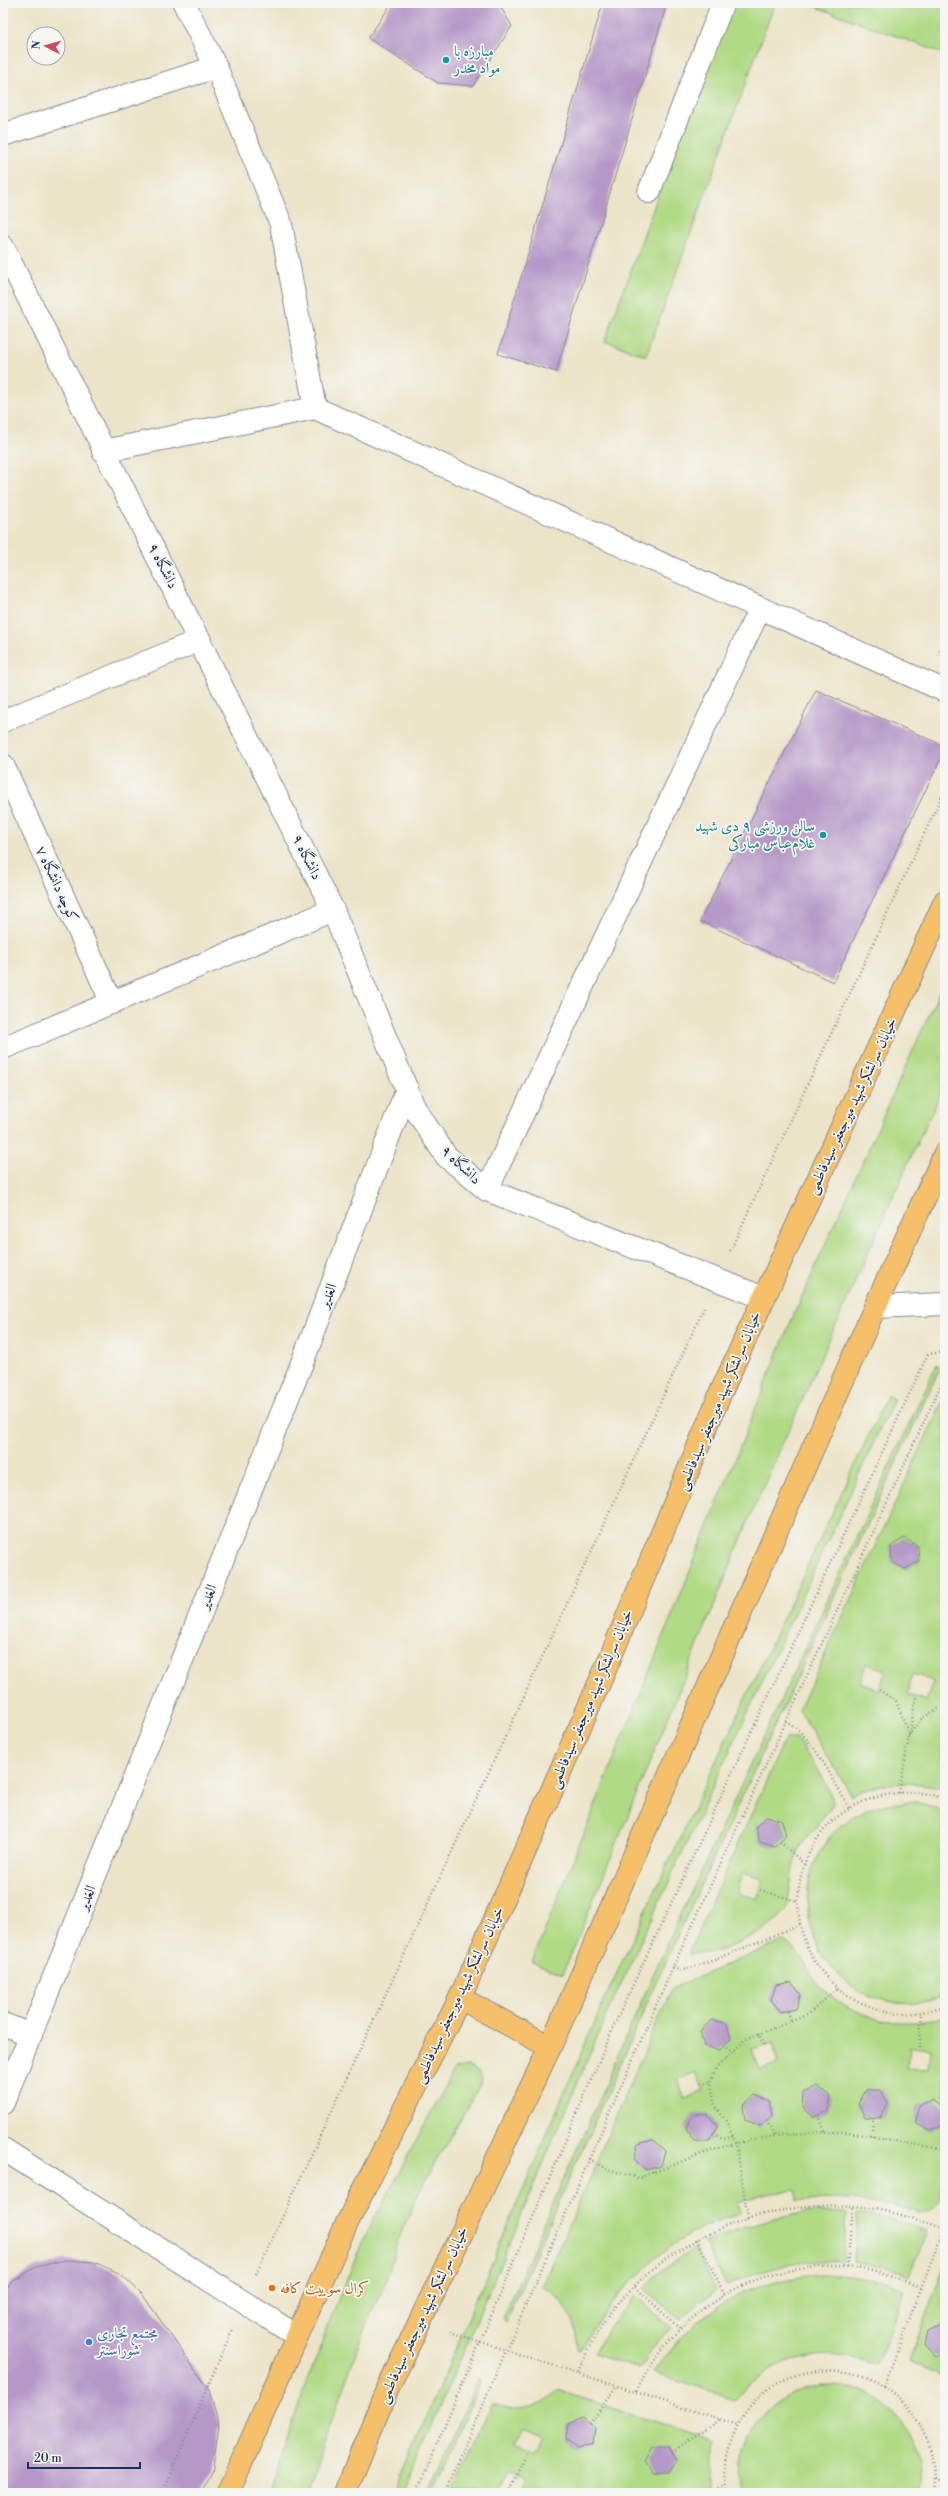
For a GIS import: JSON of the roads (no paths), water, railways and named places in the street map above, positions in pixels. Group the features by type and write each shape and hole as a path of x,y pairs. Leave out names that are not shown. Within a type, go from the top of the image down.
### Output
{"main road":[{"name":"خیابان سرلشکر شهید میرجعفر سیدفاطمی","path":"228,2493 346,2225 460,1998 605,1670 721,1392 945,901"},
{"name":"خیابان سرلشکر شهید میرجعفر سیدفاطمی","path":"345,2493 383,2399 550,2047 875,1307 945,1153"},
{"path":"460,1998 550,2047"}],"street":[{"path":"184,3 216,68 281,224 315,408"},
{"path":"649,192 723,3"},
{"path":"3,135 216,68"},
{"name":"دانشگاه ۹","path":"3,247 103,451 200,640 333,910 414,1107 446,1156 487,1190 764,1298"},
{"path":"103,451 315,408 945,691"},
{"path":"487,1190 760,608"},
{"path":"3,721 200,640"},
{"name":"کوچه دانشگاه ۷","path":"3,766 112,1003"},
{"path":"3,1048 333,910"},
{"name":"الغدیر","path":"3,2103 302,1363 407,1089"},
{"path":"875,1307 945,1304"},
{"path":"3,2024 31,2035"},
{"path":"3,2149 297,2336"}],"place":[{"name":"مبارزه با مواد مخدر","path":"446,60"},
{"name":"سالن ورزشی ۹ دی شهید غلام‌عباس مبارکی","path":"823,835"},
{"name":"کرال سوییت کافه","path":"272,2288"},
{"name":"مجتمع تجاری شوراسنتر","path":"89,2342"}]}
